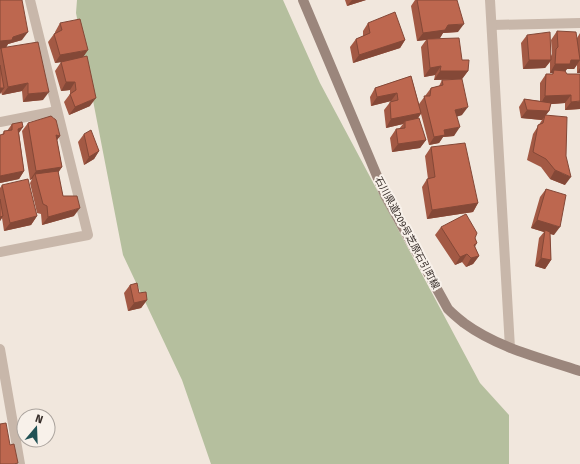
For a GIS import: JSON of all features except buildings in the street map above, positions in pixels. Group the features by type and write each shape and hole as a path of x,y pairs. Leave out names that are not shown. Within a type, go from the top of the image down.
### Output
{"main road":[{"name":"石川県道209号芝原石引町線","path":"303,0 385,195 448,309 464,323 483,335 510,348 580,371"}],"street":[{"path":"0,252 88,235 30,0"},
{"path":"490,0 510,348"},
{"path":"492,25 580,23"},
{"path":"0,122 57,111"},
{"path":"0,349 20,464"}],"green space":[{"path":"77,0 283,0 320,83 480,383 509,415 509,464 211,464 182,380 123,255 76,13"}]}
